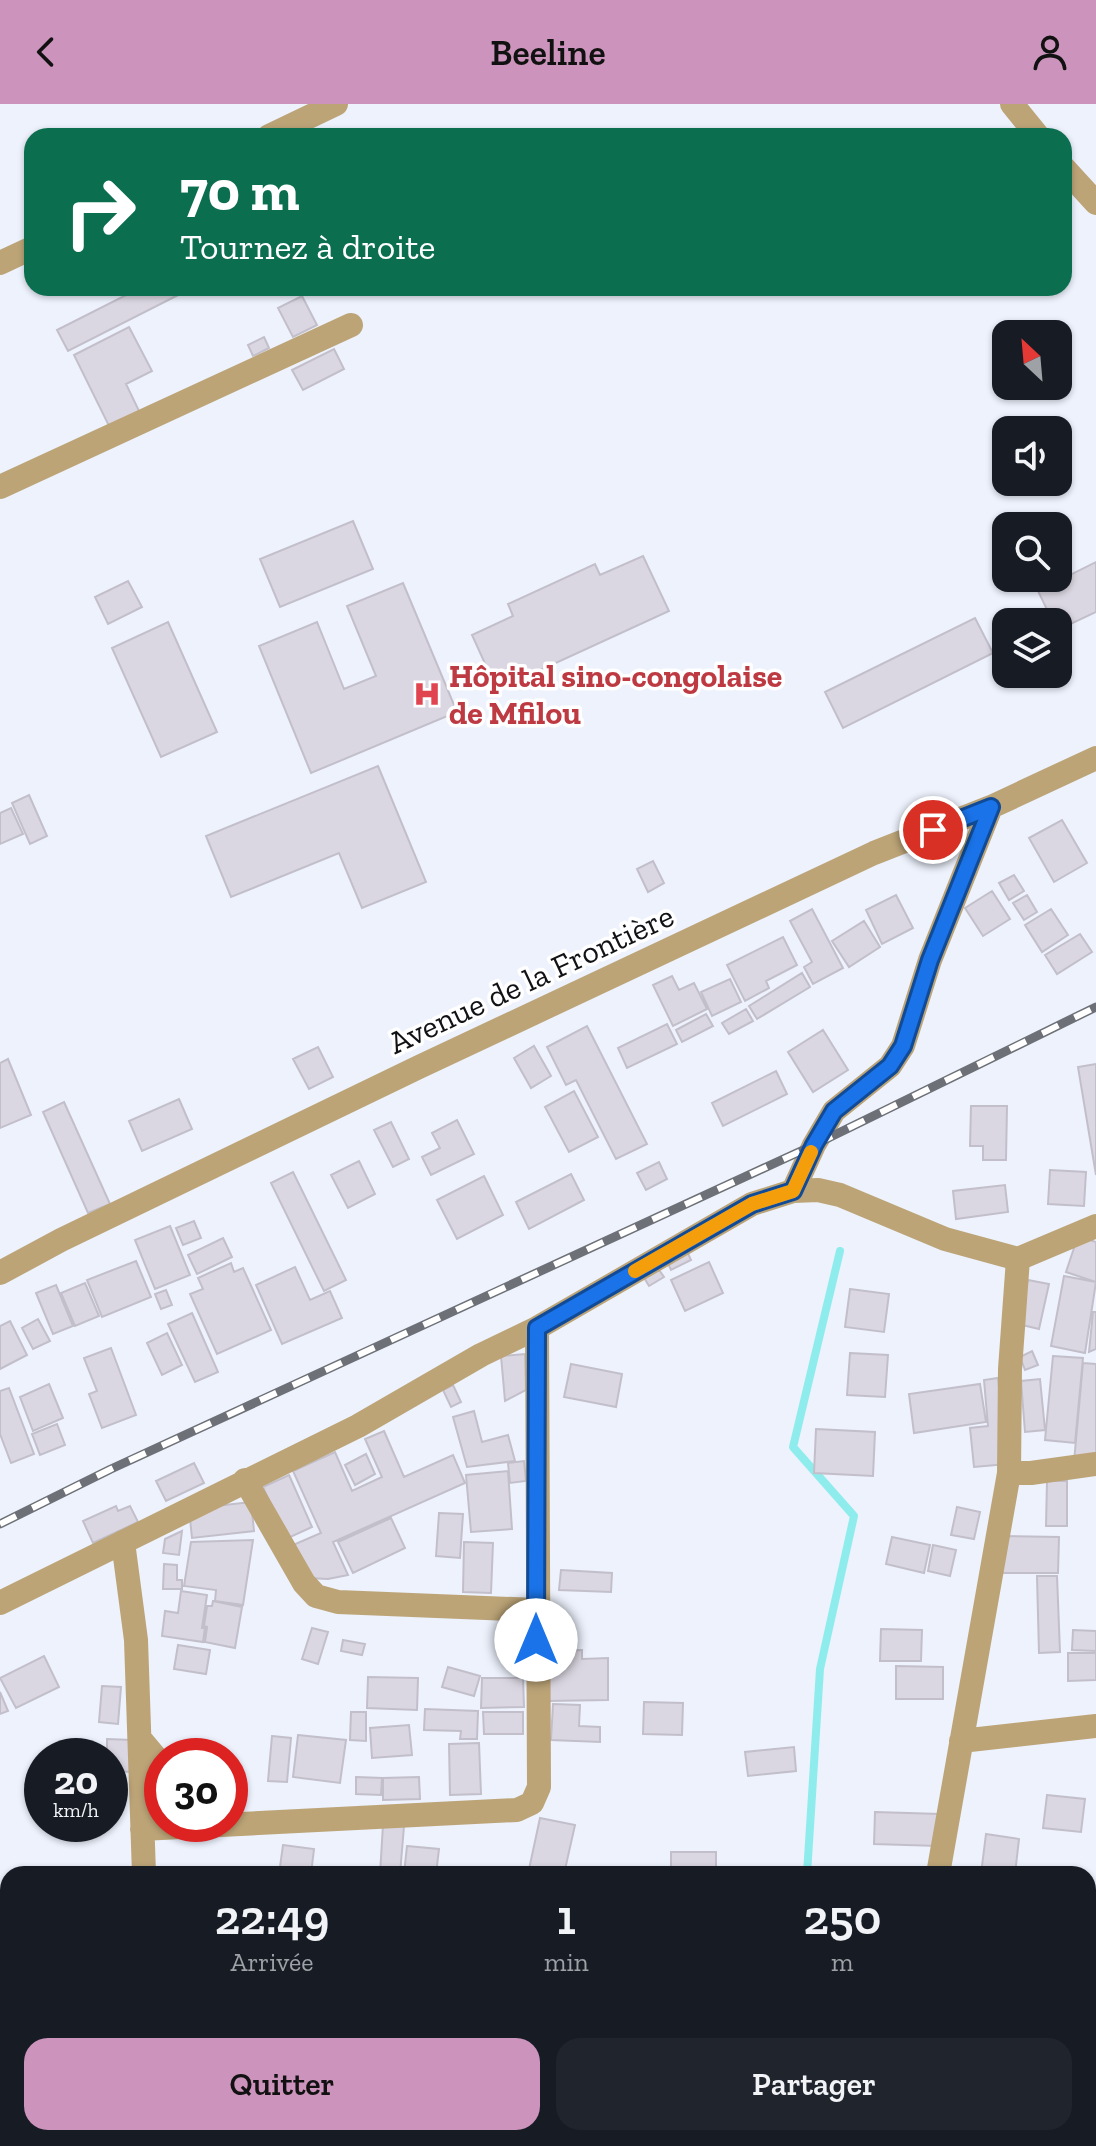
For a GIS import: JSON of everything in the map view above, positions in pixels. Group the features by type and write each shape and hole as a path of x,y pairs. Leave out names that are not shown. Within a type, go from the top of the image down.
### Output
{"street":[{"path":"286,128 336,104"},
{"path":"1012,104 1032,128"},
{"path":"1072,177 1096,203"},
{"path":"0,263 24,252"},
{"path":"0,487 351,325"},
{"name":"Avenue de la Frontière","path":"0,1273 61,1240 433,1060 874,853 991,807 1096,758"},
{"path":"793,1191 834,1111 890,1066 903,1046 930,960 991,807"},
{"path":"0,1603 358,1426 481,1355 537,1328 752,1204 793,1191 818,1190 840,1195 945,1239 1018,1259 1096,1226"},
{"path":"939,1866 1009,1473 1010,1369 1018,1259"},
{"path":"248,1823 517,1810 532,1803 539,1787 537,1328"},
{"path":"1009,1473 1096,1464"},
{"path":"245,1480 304,1583 316,1596 338,1602 536,1610"},
{"path":"123,1542 136,1640 144,1866"},
{"path":"961,1741 1096,1726"},
{"path":"141,1740 144,1744"}],"building":[{"path":"124,296 176,296 68,351 57,330"},
{"path":"302,296 317,325 293,337 278,308"},
{"path":"129,327 152,371 126,384 141,415 111,430 74,355"},
{"path":"264,337 269,348 253,356 248,345"},
{"path":"334,349 344,369 303,390 292,370"},
{"path":"353,521 373,569 280,607 260,559"},
{"path":"643,556 669,611 497,690 472,635 513,616 508,604 595,564 600,575"},
{"path":"1096,562 1096,612 1072,623 1072,608 1046,608 1038,592 1072,592 1072,574"},
{"path":"128,581 142,607 108,624 95,597"},
{"path":"403,583 457,712 311,773 259,646 317,622 344,689 376,676 347,606"},
{"path":"975,618 992,651 843,728 825,692"},
{"path":"168,622 217,732 161,757 112,648"},
{"path":"378,766 426,882 362,908 339,853 231,897 206,836"},
{"path":"29,795 47,836 30,844 12,803"},
{"path":"11,808 23,834 0,844 0,813"},
{"path":"1062,820 1087,863 1054,882 1029,838"},
{"path":"653,861 664,883 648,892 637,869"},
{"path":"1014,875 1024,891 1009,900 999,883"},
{"path":"992,891 1010,919 983,936 965,908"},
{"path":"896,895 913,928 882,944 866,910"},
{"path":"1027,895 1037,912 1024,920 1013,903"},
{"path":"812,909 843,968 813,984 804,967 812,962 790,921"},
{"path":"1051,909 1068,935 1042,952 1025,925"},
{"path":"864,921 880,947 849,967 832,941"},
{"path":"1080,934 1092,952 1057,974 1045,955"},
{"path":"783,937 797,965 766,981 769,988 745,1001 727,965"},
{"path":"802,973 810,987 757,1019 749,1006"},
{"path":"672,976 679,990 694,983 707,1009 673,1026 653,985"},
{"path":"730,979 741,1002 712,1016 701,992"},
{"path":"746,1009 753,1021 729,1034 722,1023"},
{"path":"706,1014 713,1026 682,1042 676,1030"},
{"path":"667,1024 677,1044 627,1068 618,1048"},
{"path":"587,1026 647,1144 616,1159 576,1080 566,1085 547,1047"},
{"path":"823,1030 848,1070 813,1092 788,1052"},
{"path":"534,1046 551,1076 531,1088 514,1058"},
{"path":"318,1047 333,1077 309,1089 293,1059"},
{"path":"8,1059 31,1115 0,1128 0,1063"},
{"path":"1096,1064 1096,1175 1078,1067"},
{"path":"776,1071 787,1094 723,1126 712,1103"},
{"path":"574,1091 598,1137 569,1152 545,1107"},
{"path":"179,1099 192,1129 142,1151 129,1121"},
{"path":"64,1102 110,1204 88,1213 43,1112"},
{"path":"971,1106 1007,1106 1006,1160 983,1160 983,1146 970,1146"},
{"path":"457,1120 474,1154 431,1175 422,1157 440,1148 432,1133"},
{"path":"391,1122 409,1159 393,1167 374,1130"},
{"path":"359,1161 375,1194 348,1208 331,1175"},
{"path":"659,1162 667,1179 646,1190 637,1173"},
{"path":"1050,1170 1086,1172 1084,1206 1048,1204"},
{"path":"293,1172 346,1280 324,1291 271,1183"},
{"path":"571,1174 584,1200 529,1229 516,1202"},
{"path":"484,1176 503,1215 457,1239 437,1200"},
{"path":"1005,1185 1008,1212 956,1219 953,1191"},
{"path":"194,1221 201,1238 183,1245 176,1228"},
{"path":"170,1226 190,1275 155,1289 135,1240"},
{"path":"1078,1236 1096,1242 1096,1282 1066,1272"},
{"path":"223,1238 232,1257 197,1274 188,1255"},
{"path":"686,1249 691,1260 671,1270 666,1259"},
{"path":"136,1261 151,1297 102,1317 87,1280"},
{"path":"709,1262 723,1293 685,1311 671,1280"},
{"path":"231,1263 234,1272 243,1268 271,1330 217,1354 190,1294 203,1289 198,1278"},
{"path":"295,1267 310,1300 330,1291 342,1318 282,1344 256,1285"},
{"path":"657,1267 664,1277 649,1286 643,1276"},
{"path":"1064,1276 1096,1282 1085,1353 1051,1346"},
{"path":"1028,1280 1049,1284 1039,1329 1018,1324"},
{"path":"85,1283 99,1316 75,1326 61,1293"},
{"path":"56,1285 73,1326 53,1334 36,1293"},
{"path":"850,1289 889,1294 884,1332 845,1327"},
{"path":"166,1290 172,1305 161,1309 155,1294"},
{"path":"1093,1312 1096,1312 1096,1349 1089,1352"},
{"path":"192,1313 218,1372 195,1382 168,1324"},
{"path":"38,1319 50,1341 33,1349 22,1328"},
{"path":"10,1321 27,1355 0,1369 0,1326"},
{"path":"167,1333 182,1365 162,1375 147,1343"},
{"path":"111,1348 136,1415 102,1428 89,1394 97,1391 84,1358"},
{"path":"1032,1351 1038,1365 1025,1370 1020,1357"},
{"path":"850,1353 888,1355 885,1397 847,1395"},
{"path":"525,1354 526,1390 505,1401 501,1356"},
{"path":"1053,1356 1083,1358 1075,1443 1045,1440"},
{"path":"1083,1363 1096,1364 1096,1457 1074,1462"},
{"path":"571,1364 622,1374 616,1407 564,1397"},
{"path":"998,1378 1007,1464 974,1467 970,1428 988,1426 984,1380"},
{"path":"1040,1379 1045,1430 1025,1432 1021,1381"},
{"path":"49,1384 63,1418 33,1431 20,1397"},
{"path":"980,1384 986,1422 914,1433 909,1394"},
{"path":"453,1385 461,1402 451,1407 443,1390"},
{"path":"9,1388 34,1454 11,1463 0,1434 0,1391"},
{"path":"474,1411 482,1442 508,1435 515,1461 467,1467 453,1417"},
{"path":"57,1424 65,1445 40,1455 32,1434"},
{"path":"816,1429 875,1432 873,1476 814,1473"},
{"path":"384,1431 404,1477 453,1455 465,1483 333,1542 348,1575 328,1579 307,1578 293,1545 321,1533 293,1471 335,1452 352,1491 382,1477 365,1439"},
{"path":"366,1454 375,1474 355,1485 345,1465"},
{"path":"524,1461 526,1481 510,1483 508,1463"},
{"path":"194,1463 204,1483 166,1501 156,1481"},
{"path":"508,1471 512,1529 471,1532 466,1475"},
{"path":"289,1475 312,1527 286,1539 263,1487"},
{"path":"1047,1481 1067,1481 1067,1526 1046,1526"},
{"path":"251,1502 254,1531 192,1538 189,1509"},
{"path":"116,1506 118,1511 130,1506 138,1522 93,1543 83,1521"},
{"path":"957,1507 980,1512 974,1539 951,1535"},
{"path":"439,1513 463,1514 460,1558 436,1556"},
{"path":"391,1518 405,1548 353,1573 338,1542"},
{"path":"182,1531 179,1555 163,1553 165,1539"},
{"path":"1002,1536 1059,1537 1058,1573 1002,1573"},
{"path":"892,1537 930,1545 924,1573 886,1564"},
{"path":"253,1540 243,1605 215,1601 216,1590 184,1586 191,1542"},
{"path":"464,1542 493,1543 491,1593 463,1592"},
{"path":"933,1545 956,1550 950,1576 928,1571"},
{"path":"164,1564 177,1565 177,1580 182,1580 182,1589 163,1589"},
{"path":"561,1570 612,1573 611,1592 559,1590"},
{"path":"1037,1576 1057,1576 1060,1652 1039,1653"},
{"path":"181,1591 207,1595 203,1642 162,1636 165,1611 178,1613"},
{"path":"213,1601 242,1607 235,1648 205,1642 207,1606 212,1606"},
{"path":"542,1623 563,1624 562,1642 541,1640"},
{"path":"312,1628 328,1632 318,1664 302,1659"},
{"path":"881,1629 922,1630 921,1661 880,1661"},
{"path":"1073,1630 1096,1631 1096,1651 1072,1650"},
{"path":"343,1640 365,1644 362,1655 341,1651"},
{"path":"178,1645 210,1650 206,1674 174,1669"},
{"path":"582,1650 582,1659 608,1658 608,1700 547,1701 546,1651"},
{"path":"1068,1653 1096,1653 1096,1680 1068,1681"},
{"path":"44,1656 59,1687 16,1708 0,1678"},
{"path":"896,1666 943,1667 943,1699 896,1699"},
{"path":"448,1667 480,1676 474,1696 442,1687"},
{"path":"368,1677 418,1678 417,1710 367,1708"},
{"path":"482,1678 523,1678 524,1707 481,1708"},
{"path":"102,1686 121,1687 118,1724 99,1722"},
{"path":"0,1692 8,1711 0,1714"},
{"path":"644,1702 683,1703 682,1735 643,1734"},
{"path":"553,1704 580,1705 579,1726 600,1727 600,1742 551,1740"},
{"path":"425,1709 478,1711 477,1739 460,1739 461,1731 424,1730"},
{"path":"351,1712 366,1712 366,1741 350,1740"},
{"path":"483,1712 523,1712 523,1734 484,1734"},
{"path":"409,1725 412,1755 372,1758 370,1728"},
{"path":"298,1735 346,1740 340,1783 293,1777"},
{"path":"272,1736 291,1738 287,1782 268,1781"},
{"path":"128,1740 132,1740 132,1772 128,1772"},
{"path":"479,1743 481,1794 450,1795 449,1744"},
{"path":"794,1747 796,1771 748,1776 745,1752"},
{"path":"356,1777 382,1778 381,1795 356,1794"},
{"path":"419,1777 420,1799 383,1800 383,1778"},
{"path":"1047,1795 1085,1799 1081,1832 1043,1828"},
{"path":"875,1812 940,1814 938,1846 874,1844"},
{"path":"540,1818 575,1825 566,1866 530,1866"},
{"path":"383,1825 404,1826 401,1866 380,1866"},
{"path":"986,1834 1019,1839 1016,1866 982,1866"},
{"path":"283,1845 314,1849 312,1866 280,1866"},
{"path":"407,1846 439,1849 437,1866 405,1866"},
{"path":"671,1852 716,1852 716,1866 671,1866"}],"waterway":[{"path":"808,1866 820,1669 854,1516 793,1447 840,1251"}],"railway":[{"path":"0,1524 111,1469 814,1145 1096,1007"}],"slow traffic":[{"path":"635,1271 752,1204 793,1191 811,1152"}],"place":[{"name":"Hôpital sino-congolaise de Mfilou","path":"427,694"}],"route":[{"path":"536,1640 537,1328 752,1204 793,1191 834,1111 890,1066 903,1046 930,960 991,807 933,830"}]}
